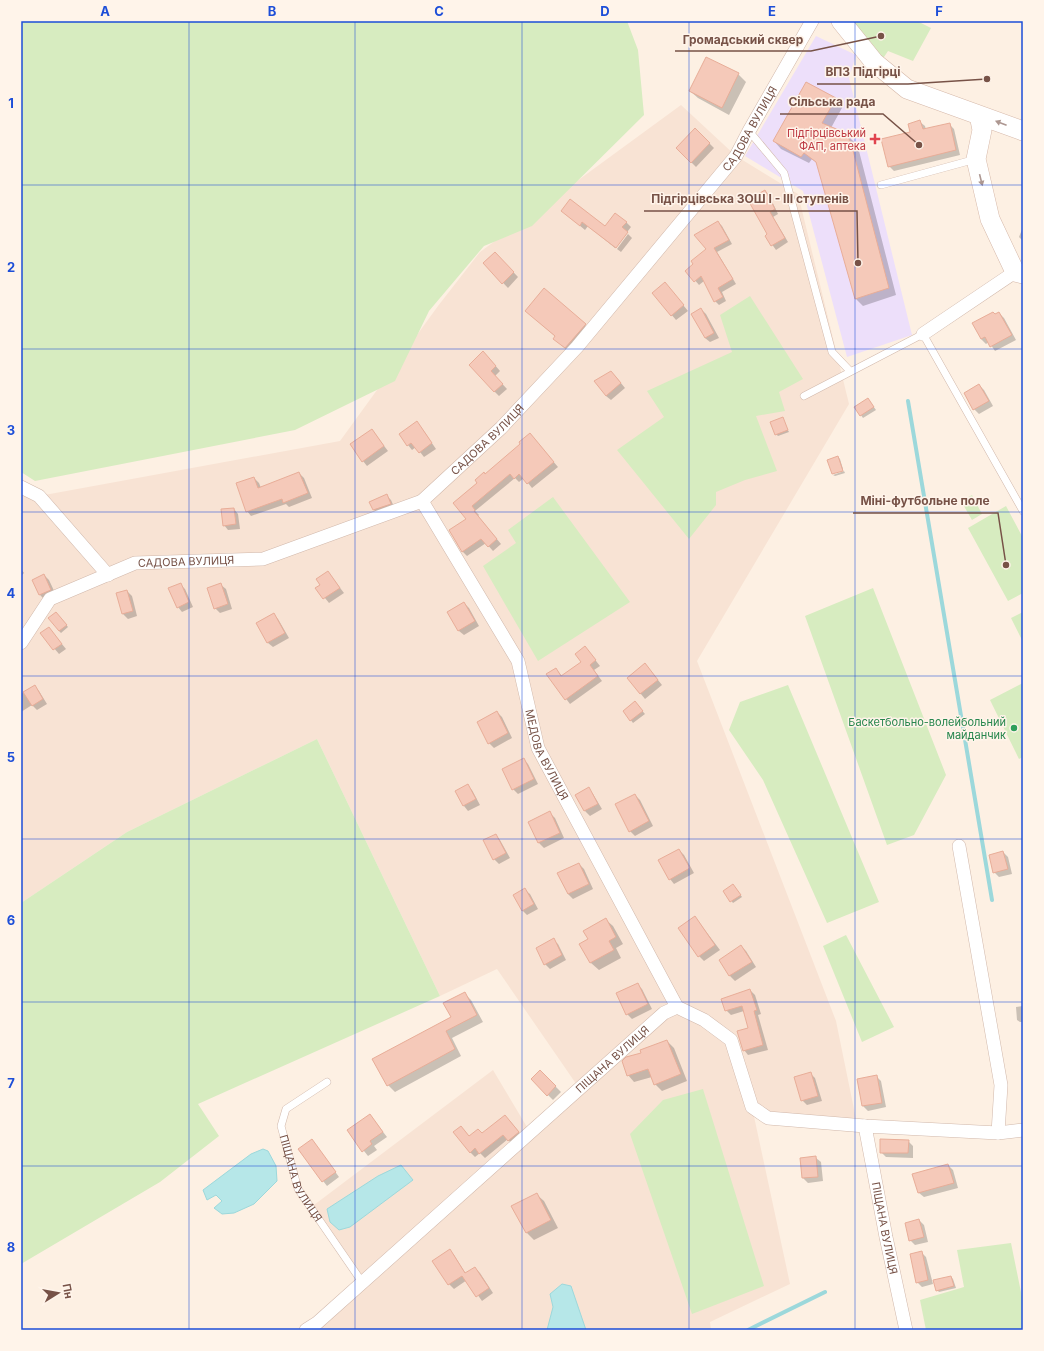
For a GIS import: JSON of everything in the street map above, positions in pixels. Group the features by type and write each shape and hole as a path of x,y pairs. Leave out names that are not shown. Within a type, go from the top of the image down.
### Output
{"street":[{"name":"САДОВА ВУЛИЦЯ","path":"21,643 50,599 135,563 263,559 422,501 500,428 578,347 736,156 812,21"},
{"path":"841,21 874,62 907,89 1023,131"},
{"path":"923,334 1019,273 990,219 976,159 982,130 979,115"},
{"path":"21,487 39,496 108,575"},
{"name":"МЕДОВА ВУЛИЦЯ","path":"422,501 518,661 538,748 677,1007"},
{"path":"960,846 1001,1085 998,1133"},
{"path":"677,1007 704,1020 731,1040 752,1107 768,1118 865,1126 998,1133 1023,1130"},
{"name":"ПІЩАНА ВУЛИЦЯ","path":"306,1330 317,1323 664,1013 677,1007"},
{"name":"ПІЩАНА ВУЛИЦЯ","path":"865,1126 886,1237 906,1330"}],"lane":[{"path":"749,131 784,174 832,352 850,371"},
{"path":"881,185 976,159"},
{"path":"804,396 923,334 1023,512"},
{"name":"ПІЩАНА ВУЛИЦЯ","path":"327,1082 286,1109 281,1126 298,1189 362,1282"}],"shaded area":[{"path":"816,36 856,55 849,78 912,335 847,357 803,191 745,156"},
{"path":"681,105 736,156 798,194 849,404 697,661 836,1021 857,1124 768,1118 752,1107 790,1284 710,1322 711,1330 306,1330 362,1282 310,1208 493,1070 530,1132 579,1088 497,969 440,996 317,739 127,832 21,903 21,487 39,496 340,441 438,306 480,252"}],"green space":[{"path":"21,21 627,21 638,50 644,115 532,226 484,246 429,311 395,381 295,430 35,481 21,472"},
{"path":"852,21 917,21 931,28 913,61 888,51 882,60"},
{"path":"750,296 803,379 779,392 785,411 756,416 777,471 745,480 716,492 716,505 689,539 617,450 664,417 647,391 732,352 720,315"},
{"path":"972,495 982,514 972,520 961,501"},
{"path":"553,497 630,602 538,661 483,566 516,543 508,530"},
{"path":"1006,506 1023,538 1023,593 1008,601 968,528"},
{"path":"873,588 946,775 914,835 887,845 805,616"},
{"path":"1023,612 1023,642 1011,618"},
{"name":"Баскетбольно-волейбольний майданчик","path":"1023,683 1023,757 1019,759 990,700"},
{"path":"788,685 879,902 827,923 763,780 729,730 740,702"},
{"path":"317,739 440,996 198,1104 219,1136 160,1182 21,1264 21,903 127,832"},
{"path":"846,935 894,1027 862,1042 823,946"},
{"path":"703,1089 764,1286 692,1314 630,1134 663,1100"},
{"path":"1011,1243 1023,1302 1023,1330 926,1330 920,1300 964,1287 957,1250"}],"water":[{"path":"263,1149 268,1151 276,1166 277,1181 254,1204 234,1213 222,1214 214,1208 222,1201 216,1195 207,1200 203,1190 251,1154"},
{"path":"401,1165 413,1180 350,1227 339,1230 330,1222 327,1209 378,1176"},
{"path":"562,1284 571,1286 586,1330 547,1330 553,1307 550,1294"}],"building":[{"path":"706,57 739,73 722,108 689,91"},
{"path":"806,82 836,98 822,123 846,133 851,143 889,288 855,299 816,162 804,153 801,157 773,141"},
{"path":"920,120 923,129 950,123 956,150 888,167 881,139 910,132 908,124"},
{"path":"695,128 710,143 691,163 676,148"},
{"path":"765,190 775,209 770,212 785,238 771,246 765,236 767,234 748,200"},
{"path":"570,199 605,226 615,213 627,222 622,227 628,232 616,248 582,222 580,226 561,211"},
{"path":"718,221 729,240 714,248 733,279 718,288 723,297 714,302 701,276 694,282 685,271 693,264 691,261 706,249 694,235"},
{"path":"495,252 514,272 502,284 483,263"},
{"path":"665,282 684,305 671,316 652,293"},
{"path":"544,288 586,324 565,348 553,339 555,336 525,311"},
{"path":"701,308 714,333 705,338 691,314"},
{"path":"993,312 995,314 999,312 1012,335 990,347 985,337 981,339 972,323"},
{"path":"483,351 496,366 491,371 503,384 494,392 469,365"},
{"path":"611,371 621,383 606,396 594,381"},
{"path":"979,384 989,401 973,410 964,393"},
{"path":"868,398 874,407 860,416 854,407"},
{"path":"783,417 788,430 775,435 770,422"},
{"path":"417,421 432,443 419,453 411,443 407,446 399,434"},
{"path":"372,429 384,446 362,462 350,444"},
{"path":"530,433 554,462 527,484 519,474 514,479 510,474 472,506 475,510 474,511 497,539 488,547 481,539 462,552 449,530 466,519 453,503 477,483 475,480 484,472 485,474 520,444 519,442"},
{"path":"838,456 843,471 832,474 827,460"},
{"path":"299,472 308,493 283,503 282,499 246,512 236,483 254,477 258,488"},
{"path":"387,494 391,504 373,510 369,502"},
{"path":"234,508 236,524 223,526 221,509"},
{"path":"328,571 340,588 323,599 315,588 320,585 316,579"},
{"path":"44,574 51,590 39,595 32,580"},
{"path":"181,583 189,602 177,608 168,588"},
{"path":"221,583 228,604 214,609 207,588"},
{"path":"127,590 133,611 122,614 116,593"},
{"path":"464,602 475,621 458,631 447,612"},
{"path":"56,612 67,625 59,631 48,618"},
{"path":"274,613 285,633 267,643 256,623"},
{"path":"49,627 62,644 53,650 40,633"},
{"path":"585,646 596,660 590,665 598,676 565,700 546,674 556,668 561,676 581,662 575,654"},
{"path":"645,663 658,680 640,694 627,678"},
{"path":"35,685 43,699 32,706 23,692"},
{"path":"635,701 643,711 630,721 623,711"},
{"path":"497,711 508,733 488,744 477,722"},
{"path":"524,758 534,779 512,790 502,769"},
{"path":"468,784 476,799 463,806 455,791"},
{"path":"589,787 598,804 584,811 575,795"},
{"path":"635,794 649,821 629,832 615,804"},
{"path":"550,811 560,833 538,843 528,822"},
{"path":"496,834 506,853 493,860 483,840"},
{"path":"679,849 690,868 669,880 658,860"},
{"path":"1003,851 1008,869 993,873 989,855"},
{"path":"579,863 589,884 568,894 557,873"},
{"path":"733,884 741,895 730,902 723,891"},
{"path":"525,888 534,904 522,911 513,895"},
{"path":"695,916 715,945 698,957 678,928"},
{"path":"606,918 616,937 609,941 614,950 590,963 579,944 588,939 583,931"},
{"path":"554,938 562,955 544,965 536,948"},
{"path":"741,945 752,962 729,976 719,960"},
{"path":"638,983 648,1004 626,1015 616,993"},
{"path":"750,989 757,1010 754,1011 763,1045 743,1051 737,1031 748,1028 742,1006 725,1011 721,999"},
{"path":"465,992 477,1015 446,1031 455,1049 387,1086 372,1059 451,1017 443,1003"},
{"path":"667,1040 681,1074 654,1085 648,1069 627,1076 622,1061 626,1057 641,1053 640,1050"},
{"path":"540,1070 556,1086 547,1096 531,1079"},
{"path":"811,1072 818,1096 801,1101 794,1077"},
{"path":"877,1075 882,1103 862,1106 857,1079"},
{"path":"370,1114 383,1132 370,1141 372,1144 362,1152 347,1130"},
{"path":"505,1115 519,1132 508,1141 503,1135 479,1154 475,1148 470,1153 453,1132 461,1126 469,1136 478,1129 482,1133"},
{"path":"312,1139 336,1172 322,1182 298,1149"},
{"path":"880,1139 909,1140 908,1153 880,1153"},
{"path":"816,1156 818,1177 802,1178 800,1158"},
{"path":"948,1164 954,1183 918,1193 912,1174"},
{"path":"537,1193 551,1220 526,1233 511,1206"},
{"path":"919,1219 924,1237 909,1241 905,1223"},
{"path":"450,1249 465,1273 475,1267 489,1288 476,1297 462,1276 448,1285 432,1261"},
{"path":"922,1251 928,1280 916,1283 910,1254"},
{"path":"951,1276 954,1286 936,1291 933,1280"}],"waterway":[{"path":"908,401 992,900"},
{"path":"748,1330 825,1292"}],"place":[{"name":"Громадський сквер","path":"881,36"},
{"name":"ВПЗ Підгірці","path":"987,79"},
{"name":"Підгірцівський ФАП, аптека","path":"875,139"},
{"name":"Сільська рада","path":"919,145"},
{"name":"Підгірцівська ЗОШ І - ІІІ ступенів","path":"858,263"},
{"name":"Міні-футбольне поле","path":"1006,565"},
{"name":"Баскетбольно-волейбольний майданчик","path":"1014,728"}]}
